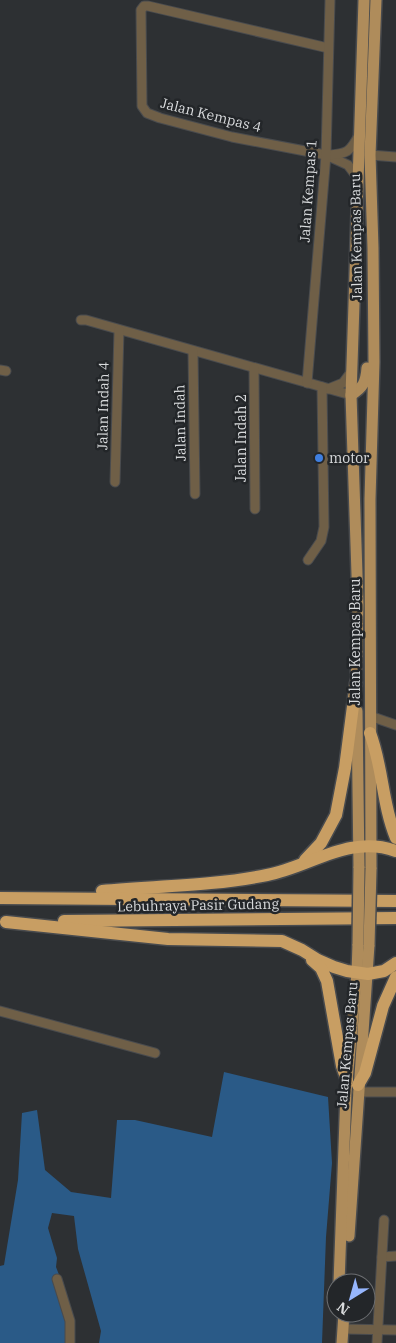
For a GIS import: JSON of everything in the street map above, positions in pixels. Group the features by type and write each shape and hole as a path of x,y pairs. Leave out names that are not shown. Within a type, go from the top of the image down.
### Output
{"highway":[{"path":"295,868 321,843 336,815 345,768 356,683"},
{"path":"370,733 376,747 384,794 396,838"},
{"path":"40,898 220,882 268,875 295,868 331,852 365,847 396,851"},
{"name":"Lebuhraya Pasir Gudang","path":"0,898 396,901"},
{"name":"Lebuhraya Pasir Gudang","path":"3,922 396,918"},
{"path":"3,922 168,939 282,941 318,960 347,971 362,973 384,971 396,963"},
{"path":"302,950 321,968 327,981 342,1066 354,1086 364,1073 383,1006 396,977"}],"main road":[{"name":"Jalan Kempas Baru","path":"340,1273 363,945 371,869 365,847 356,683 358,604 352,395 357,177 364,0"},
{"name":"Jalan Kempas Baru","path":"363,945 358,868 365,847 370,733 371,435 374,362 370,155 376,0"},
{"path":"352,395 360,390 366,379 368,338 372,320"},
{"name":"Jalan Kempas Baru","path":"346,1273 354,1086"},
{"path":"336,1343 337,1323"},
{"path":"342,1343 343,1323"}],"street":[{"name":"Jalan Kempas 1","path":"307,383 326,155 330,0"},
{"name":"Jalan Kempas 4","path":"326,155 232,137 147,113 142,106 141,10 144,6 148,6 328,48"},
{"path":"326,155 347,152 353,147 360,133"},
{"path":"326,155 348,165 357,177"},
{"path":"370,155 396,157"},
{"path":"81,320 352,395"},
{"name":"Jalan Indah 4","path":"115,482 119,330"},
{"name":"Jalan Indah","path":"193,351 194,494"},
{"name":"Jalan Indah 2","path":"254,368 255,508"},
{"path":"325,388 343,383 352,371"},
{"path":"308,560 320,541 324,527 325,388"},
{"path":"370,716 396,725"},
{"path":"0,1011 155,1052"},
{"path":"354,1086 396,1092"},
{"path":"376,1343 384,1220"},
{"path":"382,1256 396,1256"},
{"path":"57,1279 70,1321 70,1343"},
{"path":"343,1329 396,1330"}],"shaded area":[{"path":"224,1072 328,1097 332,1163 326,1237 322,1343 99,1343 101,1331 78,1249 74,1216 52,1213 48,1228 57,1258 56,1267 63,1285 72,1343 0,1343 0,1266 4,1265 18,1180 22,1113 37,1110 45,1170 71,1192 111,1198 117,1120 135,1120 212,1137"}],"place":[{"name":"motor","path":"319,458"}]}
